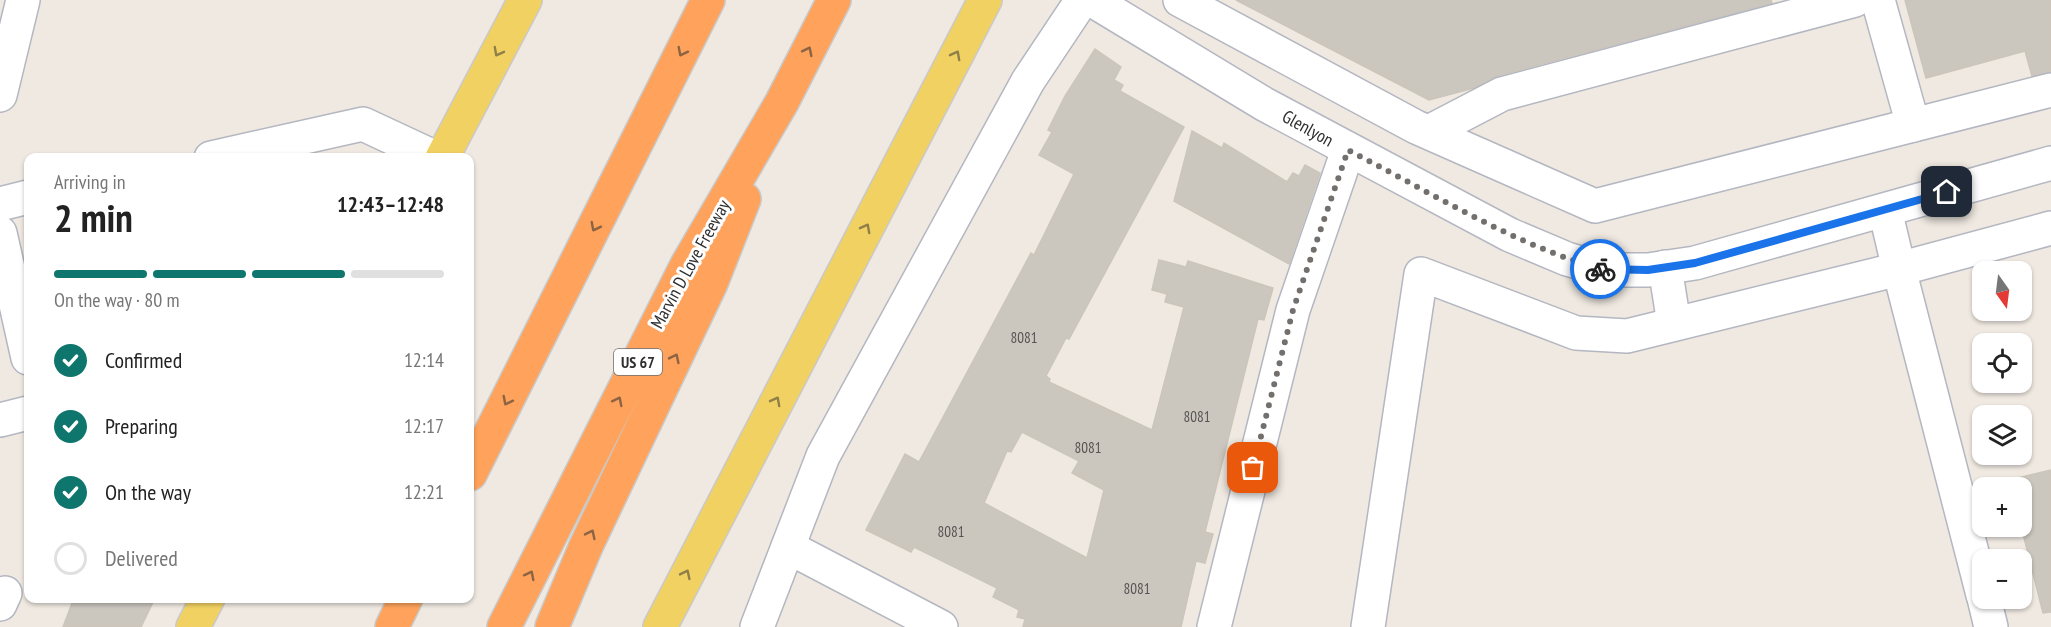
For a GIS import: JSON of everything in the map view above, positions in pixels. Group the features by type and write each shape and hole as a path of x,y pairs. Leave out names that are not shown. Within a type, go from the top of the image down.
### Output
{"highway":[{"path":"474,466 708,0"},
{"name":"Marvin D Love Freeway","path":"504,627 687,265 782,102 834,0"},
{"path":"552,627 586,546 711,283 782,102"},
{"path":"392,627 404,603"}],"main road":[{"path":"445,153 525,0"},
{"path":"660,627 985,0"},
{"path":"193,627 205,603"}],"street":[{"path":"757,627 823,456 1028,81 1082,0"},
{"name":"Glenlyon","path":"1092,0 1130,9 1264,104 1348,150 1510,235 1567,259 1605,270 1695,263 2051,163"},
{"path":"1180,0 1429,132 1595,206 2051,90"},
{"path":"1429,132 1502,94 1855,0"},
{"path":"1878,0 1913,125"},
{"path":"0,96 14,5"},
{"path":"233,153 363,124 425,153"},
{"path":"1214,627 1293,310 1348,150"},
{"path":"0,204 24,198"},
{"path":"1885,210 1972,551"},
{"path":"1368,627 1421,274 1576,333 1627,336 1899,269 2051,228"},
{"path":"0,233 24,340"},
{"path":"1665,267 1674,324"},
{"path":"0,420 24,414"},
{"path":"788,548 941,627"},
{"path":"1987,609 1991,627"}],"building":[{"path":"1236,0 1771,0 1772,3 1497,76 1474,88 1429,100"},
{"path":"1905,0 2051,0 2051,72 2032,76 2025,51 1926,78"},
{"path":"1095,49 1121,67 1114,80 1123,85 1120,91 1184,127 1069,339 1066,338 1046,376 1050,379 1049,382 1152,430 1184,307 1165,302 1167,294 1152,290 1159,260 1186,267 1188,261 1273,288 1264,320 1258,319 1205,532 1213,534 1205,563 1196,561 1181,627 1023,627 1025,619 1017,617 1019,610 993,597 997,588 914,547 911,552 866,530 905,454 919,462 1031,253 1034,255 1074,174 1039,155 1052,132 1048,130 1065,96","holes":["1022,432 1079,461 1072,473 1104,490 1087,558 984,503 1007,451 1011,452"]},
{"path":"1192,131 1222,148 1224,143 1287,182 1293,173 1299,176 1305,165 1320,173 1289,264 1174,201"},
{"path":"2051,470 2051,612 2043,613 2032,570 2032,549 2027,549 2024,537 2032,537 2032,477 2022,477"},
{"path":"72,603 153,603 141,627 63,627"}],"way so far":[{"path":"1253,468 1293,310 1348,150 1510,235 1567,259 1600,269"}],"route":[{"path":"1600,269 1648,270 1695,263 1947,192"}]}
